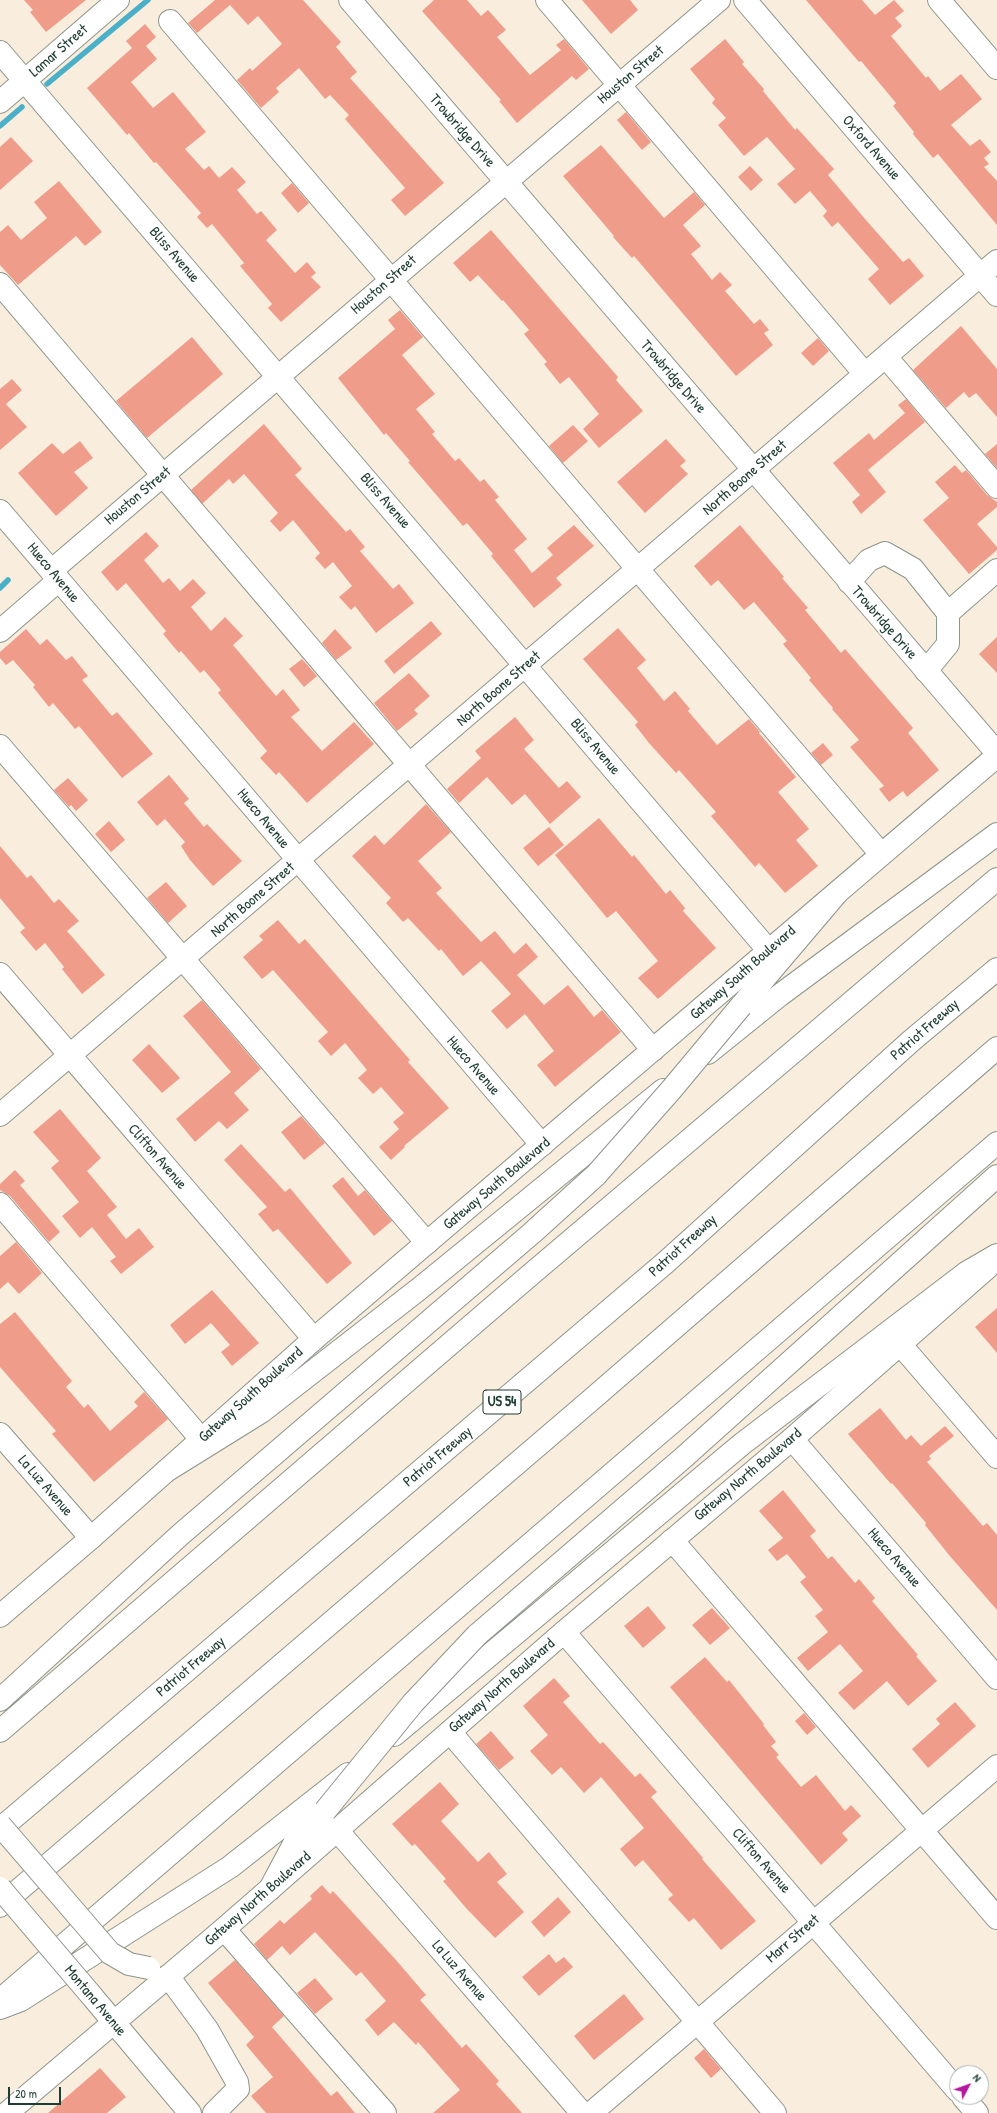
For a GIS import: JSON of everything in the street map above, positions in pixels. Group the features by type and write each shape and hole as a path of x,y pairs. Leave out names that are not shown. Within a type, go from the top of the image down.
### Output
{"main road":[{"name":"Lamar Street","path":"0,102 118,0"},
{"name":"Trowbridge Drive","path":"350,0 997,755"},
{"path":"546,0 865,374"},
{"name":"Houston Street","path":"0,631 54,576 161,476 718,0"},
{"name":"Oxford Avenue","path":"745,0 997,295"},
{"path":"939,0 997,68"},
{"path":"170,21 882,854"},
{"name":"Bliss Avenue","path":"0,52 769,951"},
{"name":"North Boone Street","path":"0,1115 183,960 997,261"},
{"path":"0,284 161,476 411,764 653,1050"},
{"path":"886,357 997,487"},
{"name":"Hueco Avenue","path":"0,511 542,1145"},
{"path":"849,582 869,560 885,553 913,569 948,613 948,644 926,671"},
{"path":"948,613 997,570"},
{"path":"0,746 427,1243"},
{"name":"Gateway South Boulevard","path":"0,1616 91,1538 314,1339 997,755"},
{"path":"166,1471 261,1412 419,1289 780,995 997,834"},
{"path":"0,1731 523,1281 997,879"},
{"path":"0,1700 180,1535 532,1233 596,1175 672,1090 837,892"},
{"name":"Patriot Freeway","path":"0,1829 665,1263 911,1041 997,969"},
{"name":"Clifton Avenue","path":"0,974 314,1339"},
{"path":"0,1906 597,1394 997,1048"},
{"path":"0,2000 997,1143"},
{"path":"330,1820 413,1703 477,1635 683,1458 997,1176"},
{"path":"0,1204 201,1439"},
{"path":"0,2008 21,2000 230,1867 318,1799 742,1444 966,1273 997,1255"},
{"name":"Gateway North Boulevard","path":"7,2113 114,2022 164,1972 224,1929 270,1889 294,1844 330,1820 450,1732 564,1632 792,1439 997,1260"},
{"path":"900,1344 997,1457"},
{"name":"La Luz Avenue","path":"0,1434 91,1538"},
{"name":"Hueco Avenue","path":"792,1439 997,1678"},
{"path":"672,1540 997,1918"},
{"name":"Clifton Avenue","path":"564,1632 949,2081"},
{"path":"450,1732 775,2113"},
{"name":"Marr Street","path":"591,2113 997,1766"},
{"name":"La Luz Avenue","path":"330,1820 582,2113"},
{"path":"0,1825 110,1953 129,1964 164,1972 206,2029 237,2082 238,2089 236,2094 214,2113"},
{"name":"Montana Avenue","path":"0,1888 190,2113"},
{"path":"224,1929 385,2113"},
{"path":"970,2105 977,2113"}],"building":[{"path":"24,0 86,0 46,32 30,12 33,10"},
{"path":"215,0 303,0 341,42 336,47 357,72 350,78 444,183 405,216 391,200 405,188 345,119 349,115 330,95 325,99 299,68 276,88 279,92 261,108 237,80 250,68 252,71 282,44 258,16 248,25 230,5 197,33 188,23"},
{"path":"434,0 467,0 481,16 488,10 506,30 497,37 530,75 561,50 556,45 564,39 589,69 576,80 572,76 517,123 499,101 501,100 422,11"},
{"path":"582,0 630,0 638,10 611,34"},
{"path":"806,0 862,0 875,15 894,0 904,11 895,18 902,26 891,36 926,78 928,76 940,91 961,74 982,99 951,125 970,146 980,139 991,152 984,158 989,164 984,167 997,181 997,225 938,154 933,158 913,134 914,132 893,106 896,103 861,61 859,62"},
{"path":"145,24 156,37 146,46 157,59 131,82 153,108 173,92 206,132 185,149 204,170 209,166 219,178 232,167 246,182 237,190 257,214 261,211 277,230 266,240 295,273 307,262 316,273 311,277 321,287 281,322 268,308 272,304 240,266 244,263 212,224 207,228 197,217 201,213 156,162 154,163 129,133 127,135 87,88 132,48 126,41"},
{"path":"725,39 744,62 742,64 764,89 763,91 795,130 797,128 834,169 828,175 903,262 909,258 924,276 890,305 868,279 879,269 838,222 832,227 823,216 827,211 810,191 795,204 777,184 795,169 767,137 744,156 718,125 726,118 712,103 715,99 690,69"},
{"path":"626,112 651,142 642,150 617,120"},
{"path":"11,137 33,161 0,190 0,147"},
{"path":"601,145 664,218 694,192 705,205 683,225 701,246 691,254 712,280 720,272 732,285 725,291 754,324 760,319 769,330 764,333 773,345 736,376 634,256 632,258 613,237 614,236 563,176"},
{"path":"750,166 763,180 751,191 738,177"},
{"path":"59,181 102,232 85,246 76,236 18,285 0,265 0,232 8,225 21,240 47,218 34,202"},
{"path":"292,183 309,203 298,213 281,193"},
{"path":"491,230 618,377 616,380 643,411 599,448 583,429 599,414 569,377 560,384 544,364 547,362 524,334 529,330 503,300 502,301 478,275 470,282 453,263"},
{"path":"400,310 423,337 402,355 435,394 416,409 435,432 432,434 455,461 459,458 480,482 484,479 499,497 495,500 527,539 514,550 532,573 553,555 547,548 574,525 594,546 556,578 562,585 534,608 491,556 493,554 467,523 463,526 408,462 410,461 386,433 384,435 338,378 395,329 388,320"},
{"path":"961,326 997,369 997,417 976,393 969,398 964,392 946,408 913,370"},
{"path":"192,337 223,374 147,438 116,401"},
{"path":"818,338 829,351 813,366 801,353"},
{"path":"12,379 22,390 6,404 27,427 0,450 0,389"},
{"path":"906,399 925,422 868,470 886,492 861,514 852,502 860,495 833,463 869,433 874,440 905,413 898,405"},
{"path":"264,424 302,469 295,475 346,532 350,529 365,547 360,551 393,589 399,584 414,603 376,633 355,606 351,610 339,597 352,586 333,562 325,569 315,558 320,553 293,520 280,532 270,521 278,513 244,474 233,484 229,479 202,504 191,490"},
{"path":"573,425 588,441 563,463 549,446"},
{"path":"666,439 686,461 680,466 688,474 645,513 617,482"},
{"path":"80,441 93,458 74,472 88,488 56,516 18,473 52,443 63,454"},
{"path":"997,444 997,468 985,454"},
{"path":"955,465 962,473 966,470 987,495 997,502 997,507 977,524 997,547 997,550 969,574 923,520 949,498 935,482"},
{"path":"740,525 784,577 782,578 808,608 805,610 841,653 845,649 913,728 908,733 939,770 907,797 903,791 889,802 879,789 884,786 850,747 859,740 809,680 811,678 783,644 787,641 754,602 744,610 718,580 711,586 694,566"},
{"path":"146,532 159,546 144,560 163,583 169,578 180,591 193,579 206,593 191,607 211,631 225,617 243,636 233,645 276,696 283,689 300,710 291,717 322,751 354,722 374,744 307,803 279,772 276,775 260,758 267,751 218,693 221,690 204,670 200,673 181,651 179,653 163,634 166,631 126,583 117,591 101,572"},
{"path":"431,621 442,634 394,674 384,661"},
{"path":"618,628 646,660 637,668 664,701 675,691 690,709 688,711 717,745 749,719 796,777 778,792 809,829 796,840 818,866 785,893 759,863 755,867 711,816 716,812 679,770 676,773 649,743 635,725 638,722 583,659"},
{"path":"26,629 40,645 47,639 66,660 72,656 88,676 82,680 112,716 117,712 153,754 122,778 79,726 75,729 53,703 49,707 33,687 35,685 13,660 6,665 0,658 0,652"},
{"path":"335,629 352,648 336,660 322,643"},
{"path":"997,637 997,673 979,654"},
{"path":"302,659 317,676 304,687 289,669"},
{"path":"409,673 430,696 414,710 418,714 397,731 374,703"},
{"path":"515,717 534,740 524,749 559,788 567,781 581,797 550,824 525,794 512,805 487,777 459,803 447,789 481,758 475,751"},
{"path":"823,743 833,755 821,765 811,753"},
{"path":"169,775 189,799 184,803 204,827 207,824 242,861 213,886 190,860 181,846 185,842 165,819 157,826 137,802"},
{"path":"68,778 88,800 76,811 71,805 69,807 54,790"},
{"path":"426,804 451,832 418,861 442,888 436,893 481,942 495,931 514,954 526,943 538,957 517,975 544,1005 568,985 594,1017 602,1010 621,1032 555,1087 537,1065 554,1051 525,1014 507,1029 491,1011 511,994 481,961 463,976 441,949 439,951 408,918 403,922 386,903 391,898 352,856 375,835 384,845"},
{"path":"599,818 632,857 634,855 666,894 670,890 685,908 683,911 716,948 658,999 638,978 658,961 616,911 607,918 555,855"},
{"path":"109,821 125,840 111,852 95,834"},
{"path":"549,827 564,845 538,866 523,848"},
{"path":"0,846 27,878 31,875 54,903 59,899 79,921 67,931 105,975 82,994 62,969 64,967 45,943 36,951 20,932 25,928 0,898"},
{"path":"166,882 187,906 168,923 147,898"},
{"path":"278,920 299,944 305,939 410,1060 408,1062 449,1108 404,1146 405,1147 391,1160 379,1147 399,1129 393,1122 404,1113 381,1087 373,1094 358,1078 367,1070 345,1043 331,1056 318,1041 328,1032 273,970 262,979 243,957 263,940 259,936"},
{"path":"202,1000 261,1069 234,1093 249,1110 227,1129 219,1121 195,1142 176,1119 231,1072 183,1016"},
{"path":"149,1044 180,1078 162,1093 132,1060"},
{"path":"60,1109 101,1158 87,1171 117,1207 107,1215 126,1239 139,1228 154,1247 121,1274 110,1261 116,1257 92,1227 80,1238 62,1216 79,1202 51,1168 59,1161 33,1132"},
{"path":"301,1116 325,1143 304,1160 281,1132"},
{"path":"241,1144 285,1192 290,1188 352,1263 327,1284 278,1229 273,1232 258,1214 267,1207 224,1160"},
{"path":"15,1170 25,1181 20,1185 60,1232 49,1242 10,1196 0,1190 0,1184"},
{"path":"343,1177 358,1196 365,1190 392,1221 374,1236 332,1186"},
{"path":"16,1242 42,1273 19,1294 8,1282 0,1289 0,1256"},
{"path":"212,1290 259,1343 232,1366 221,1352 230,1345 211,1323 185,1344 170,1325"},
{"path":"997,1308 997,1353 975,1327"},
{"path":"15,1312 72,1381 66,1387 84,1408 88,1404 110,1431 138,1406 134,1402 144,1392 168,1419 94,1482 52,1434 56,1431 0,1367 0,1324"},
{"path":"880,1408 906,1440 911,1435 921,1446 945,1426 954,1436 929,1456 931,1459 927,1462 983,1526 987,1523 997,1535 997,1610 949,1555 925,1525 926,1523 848,1434"},
{"path":"783,1490 816,1531 810,1536 828,1559 832,1556 855,1583 859,1579 875,1598 872,1601 918,1655 916,1656 937,1681 908,1706 887,1681 854,1710 838,1693 863,1671 840,1644 808,1671 797,1658 828,1632 815,1616 823,1610 800,1582 806,1577 787,1554 777,1561 768,1550 783,1538 759,1511"},
{"path":"648,1606 666,1628 643,1648 624,1626"},
{"path":"712,1608 730,1628 710,1645 692,1625"},
{"path":"705,1657 727,1682 729,1680 764,1724 763,1725 776,1742 771,1746 779,1755 776,1757 801,1787 816,1775 845,1811 851,1805 861,1816 842,1833 848,1840 821,1865 670,1687"},
{"path":"554,1678 570,1696 563,1702 600,1744 603,1742 635,1777 640,1773 657,1792 651,1797 756,1921 721,1950 694,1918 689,1922 668,1899 673,1895 643,1860 635,1867 620,1849 644,1828 601,1777 584,1793 561,1767 552,1775 530,1751 548,1735 523,1706"},
{"path":"955,1702 976,1726 928,1768 912,1749 940,1724 936,1719"},
{"path":"804,1713 816,1727 807,1735 795,1721"},
{"path":"491,1731 514,1758 499,1770 476,1744"},
{"path":"440,1782 459,1804 441,1821 478,1862 489,1852 507,1874 497,1882 524,1912 495,1938 466,1908 443,1881 446,1879 415,1844 412,1846 392,1824"},
{"path":"322,1885 330,1894 333,1891 396,1960 426,1995 420,2000 462,2048 466,2044 485,2065 499,2081 496,2084 522,2113 433,2113 460,2090 418,2042 416,2045 394,2022 378,2036 365,2020 386,2001 361,1972 356,1976 315,1932 290,1955 282,1946 267,1960 254,1944 280,1920 284,1924 312,1899 310,1896"},
{"path":"558,1897 571,1912 544,1937 531,1922"},
{"path":"549,1954 556,1963 564,1957 573,1967 539,1996 522,1977"},
{"path":"235,1960 284,2016 272,2027 331,2096 337,2091 355,2113 266,2113 251,2096 273,2077 246,2045 254,2037 208,1983"},
{"path":"315,1978 333,1999 315,2014 297,1993"},
{"path":"624,1994 644,2019 594,2060 574,2036"},
{"path":"704,2049 721,2069 711,2078 694,2058"},
{"path":"100,2068 126,2097 107,2113 48,2113"}],"waterway":[{"path":"47,84 148,0"},
{"path":"0,126 22,107"},
{"path":"0,588 8,580"}]}
